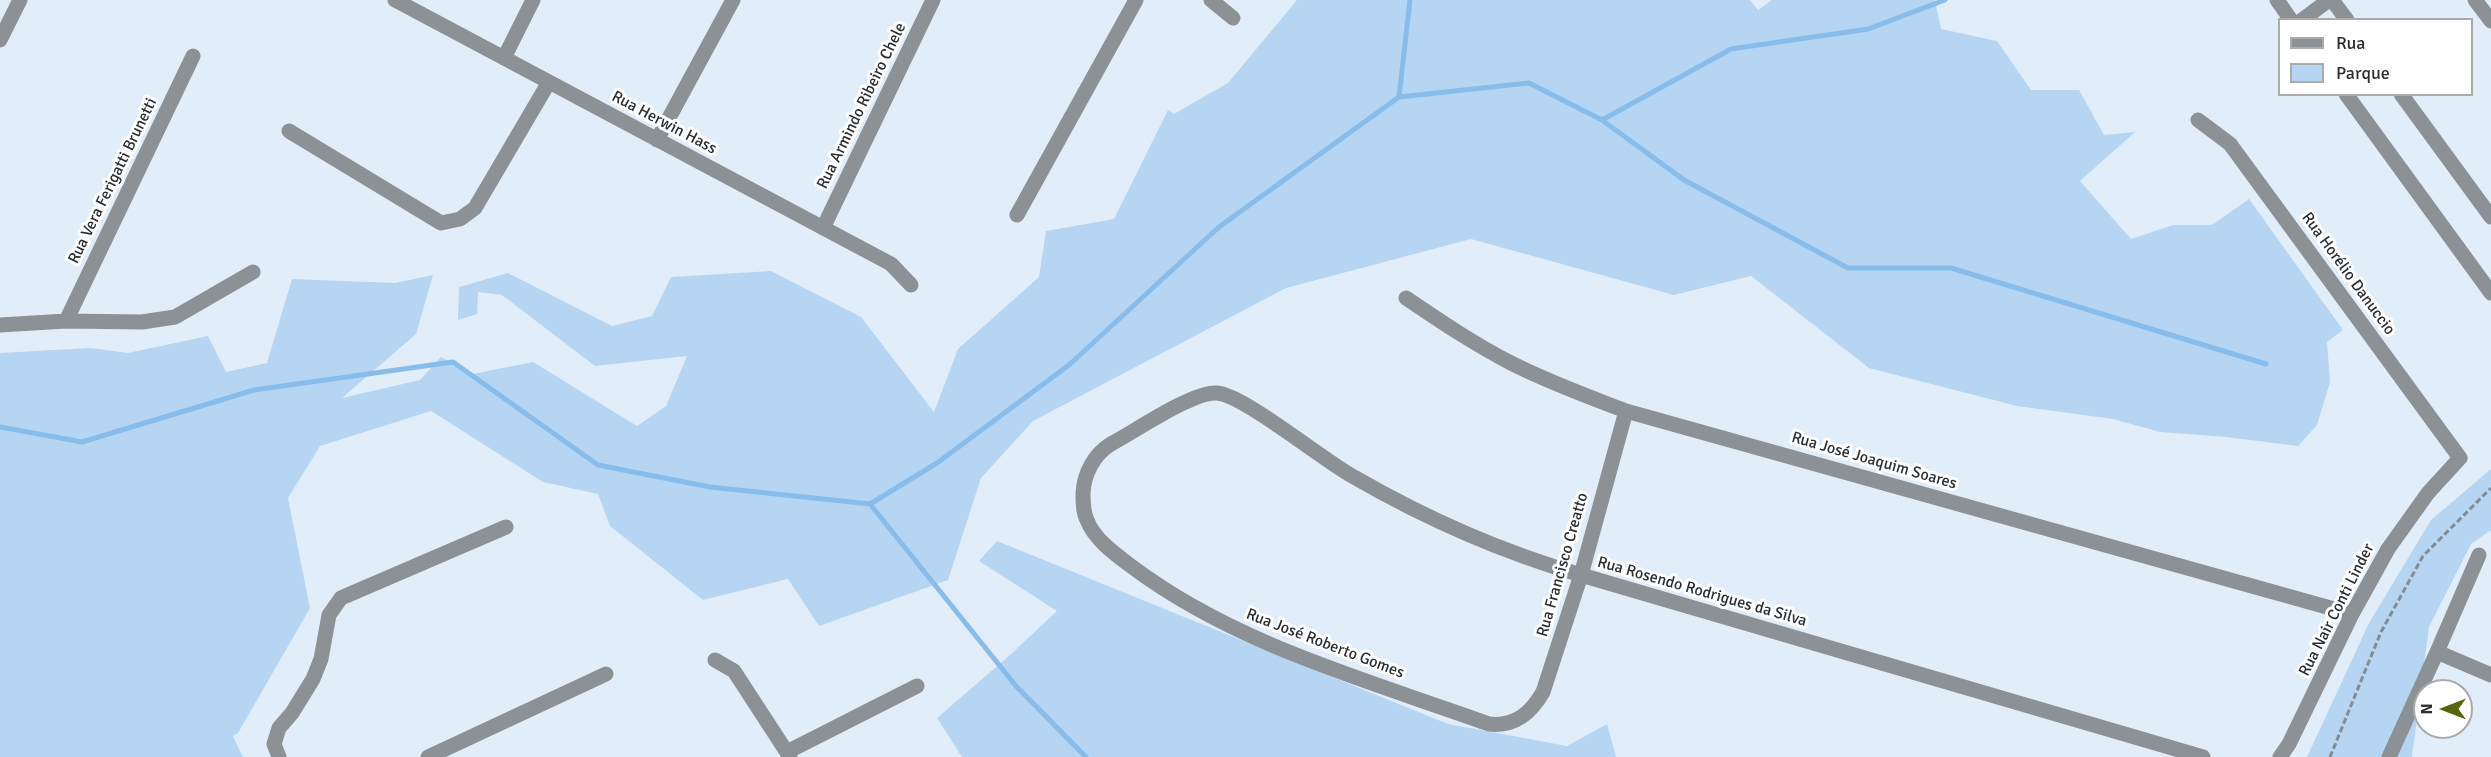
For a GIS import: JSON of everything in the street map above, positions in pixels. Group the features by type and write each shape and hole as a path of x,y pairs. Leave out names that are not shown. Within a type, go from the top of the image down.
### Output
{"street":[{"path":"0,40 20,0"},
{"name":"Rua Herwin Hass","path":"395,0 891,264 911,285"},
{"path":"504,58 533,0"},
{"path":"657,140 734,0"},
{"name":"Rua Armindo Ribeiro Chele","path":"823,228 933,0"},
{"path":"1017,215 1136,0"},
{"path":"1211,0 1233,18"},
{"path":"2277,0 2290,18"},
{"path":"2305,18 2331,0 2344,18"},
{"path":"2475,0 2491,21"},
{"name":"Rua Vera Ferigatti Brunetti","path":"66,321 193,56"},
{"path":"289,131 441,223 460,219 475,208 549,82"},
{"path":"2347,96 2491,293"},
{"path":"2402,96 2491,217"},
{"name":"Rua Horélio Danuccio","path":"2198,120 2230,144 2460,458"},
{"path":"0,325 66,321 142,322 175,317 253,272"},
{"name":"Rua José Joaquim Soares","path":"1406,298 1457,333 1511,363 1568,389 1626,411 2352,614"},
{"name":"Rua José Roberto Gomes","path":"1219,393 1195,398 1106,448 1092,462 1085,480 1084,513 1091,529 1119,557 1144,576 1223,622 1270,645 1489,724 1504,724 1518,720"},
{"name":"Rua Rosendo Rodrigues da Silva","path":"1219,393 1246,406 1353,477 1448,525 1495,545 1581,575 2203,757"},
{"name":"Rua Francisco Creatto","path":"1518,720 1532,709 1543,692 1581,575 1626,411"},
{"name":"Rua Nair Conti Linder","path":"2280,757 2289,744 2352,614 2388,549 2428,493 2460,458"},
{"path":"279,757 274,744 279,728 292,713 313,679 323,648 329,615 341,598 506,527"},
{"path":"2389,757 2479,555"},
{"path":"2437,652 2491,675"},
{"path":"715,660 734,671 789,755 917,686"},
{"path":"428,757 606,674"}],"path":[{"path":"2330,757 2382,632 2423,556 2491,488"}],"green space":[{"path":"1297,0 1750,0 1758,10 1772,0 1935,0 1941,29 1997,41 2031,90 2079,90 2104,135 2135,132 2080,181 2131,239 2173,225 2212,225 2249,199 2343,330 2327,342 2330,382 2317,425 2298,446 2160,432 2113,419 2017,406 1869,368 1751,276 1674,295 1471,239 1286,288 1033,421 981,478 948,580 819,626 788,579 703,600 610,526 598,494 543,482 431,411 320,446 288,498 310,608 238,733 233,736 243,757 0,757 0,353 91,348 128,353 208,336 226,372 267,363 292,279 395,283 433,275 416,334 342,398 420,380 441,357 473,374 533,362 637,426 666,406 687,356 595,366 502,295 478,292 477,314 458,320 459,287 508,273 612,326 652,316 671,277 771,271 861,317 934,412 958,349 1039,277 1046,231 1114,219 1168,110 1174,114 1228,83"},
{"path":"2491,469 2491,530 2471,544 2429,627 2422,679 2413,679 2414,739 2412,757 2307,757 2369,623 2431,520"},
{"path":"997,541 1448,724 1567,746 1607,724 1616,757 962,757 937,718 1057,611 979,561"}],"waterway":[{"path":"1399,97 1410,0"},
{"path":"1602,120 1731,49 1868,29 1945,0"},
{"path":"870,504 937,463 1069,365 1219,227 1399,97 1529,83 1602,120 1684,180 1848,268 1951,268 2266,364"},
{"path":"0,427 82,442 254,390 453,362 598,465 710,487 870,504 1016,686 1086,757"}]}
